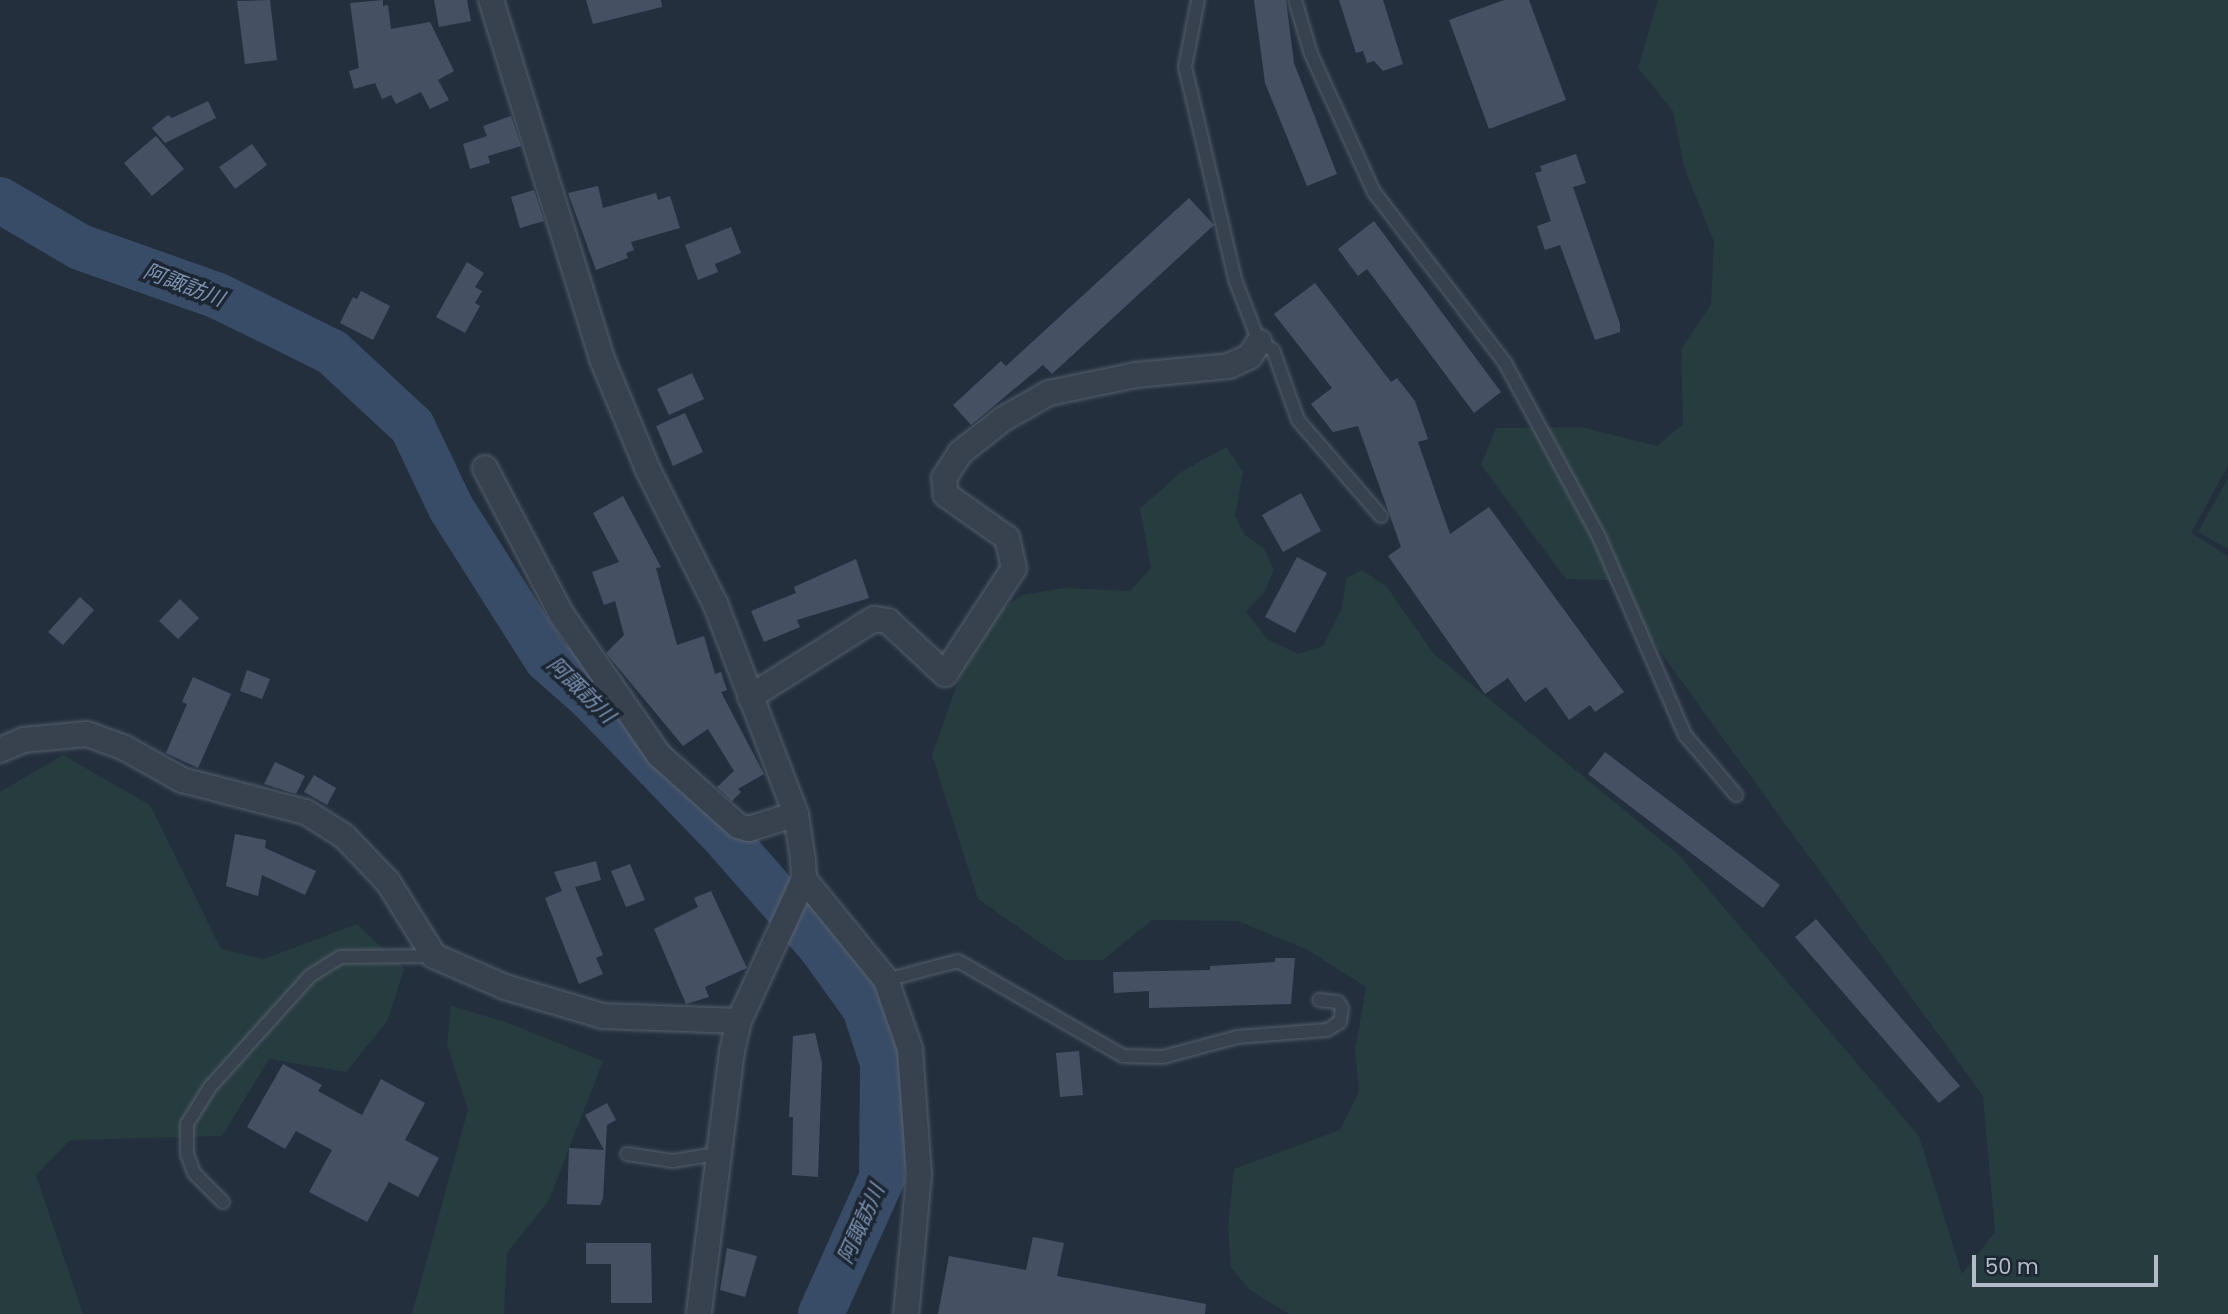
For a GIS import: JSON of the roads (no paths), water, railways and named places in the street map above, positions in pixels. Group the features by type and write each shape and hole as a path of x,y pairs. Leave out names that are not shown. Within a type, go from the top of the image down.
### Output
{"street":[{"path":"491,0 602,359 648,470 715,603 796,814 799,891 739,1021 716,1154 699,1314"},
{"path":"750,697 874,619 888,621 945,674 1014,568 1007,538 946,495 944,478 960,453 1003,419 1049,393 1136,375 1229,366 1250,356 1259,342"},
{"path":"485,468 562,615 659,755 738,826 749,829 796,814"},
{"path":"0,750 23,740 87,734 123,747 182,780 306,812 344,836 388,882 434,956 505,987 602,1016 739,1021"},
{"path":"799,891 886,979 910,1049 917,1111 919,1175 906,1314"}],"lane":[{"path":"1198,0 1185,67 1236,282 1259,342 1273,350 1297,420 1311,441 1381,516"},
{"path":"1295,0 1311,54 1374,192 1505,363 1599,537 1685,735 1736,796"},
{"path":"223,1202 194,1173 187,1154 187,1124 210,1087 310,976 340,957 434,956"},
{"path":"886,979 958,961 1123,1056 1163,1057 1237,1037 1327,1030 1340,1022 1342,1008 1338,1002 1319,1000"},
{"path":"627,1154 674,1161 716,1154"}],"waterway":[{"name":"阿諏訪川","path":"0,200 80,247 218,296 332,352 412,426 451,508 547,659 592,699 724,836 822,948 865,1008 883,1063 882,1178 821,1314"}]}
